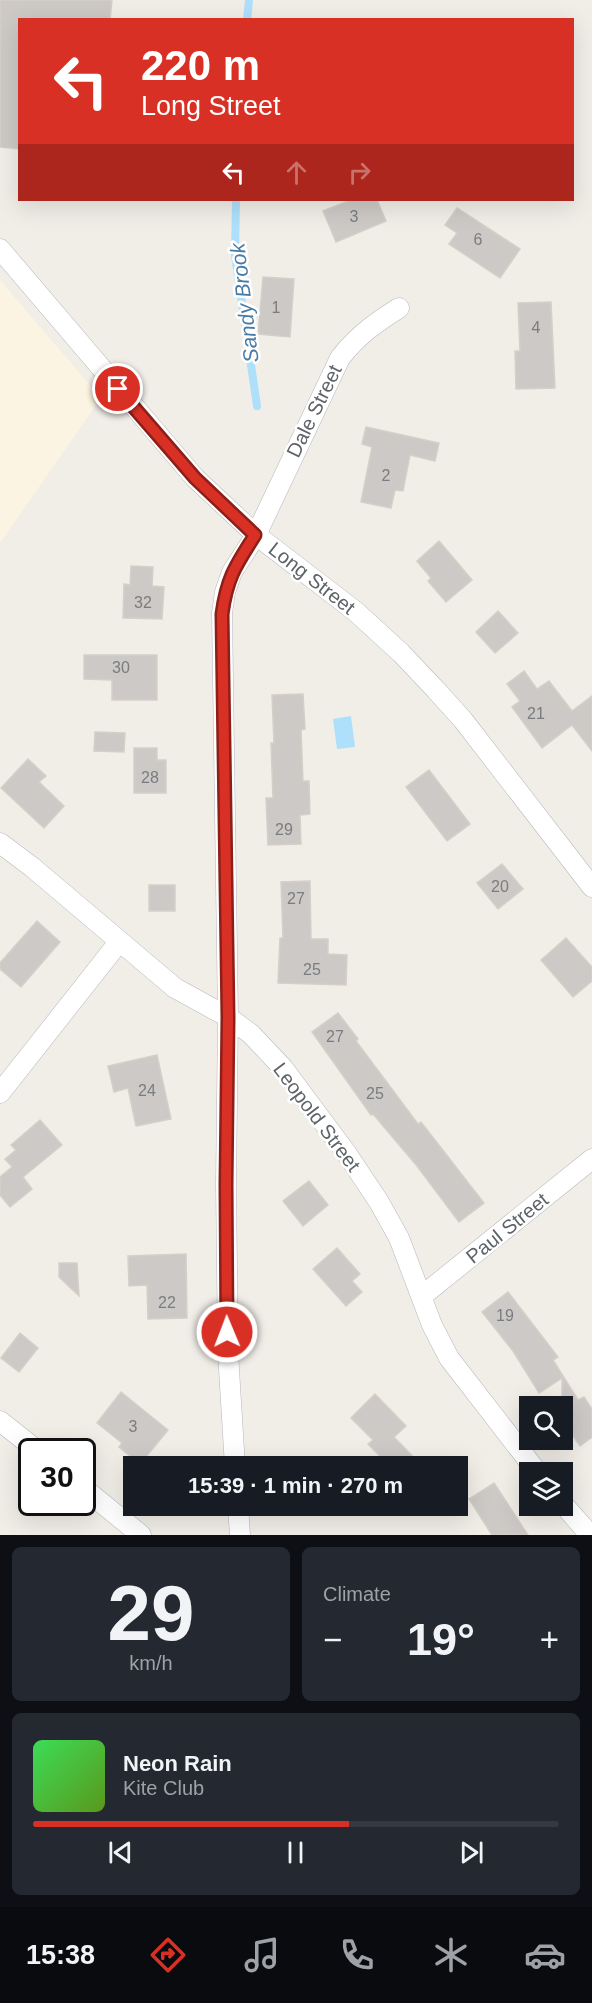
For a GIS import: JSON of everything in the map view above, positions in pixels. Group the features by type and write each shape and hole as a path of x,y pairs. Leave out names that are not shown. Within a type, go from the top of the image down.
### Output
{"street":[{"name":"Long Street","path":"0,249 195,478 255,535 355,611 401,653 436,690 463,720 592,887"},
{"name":"Dale Street","path":"235,1456 228,1353 226,1184 228,1017 222,614 225,592 232,572 255,535 340,358 354,340 370,326 399,308"},
{"name":"Leopold Street","path":"0,843 32,867 175,988 228,1017 251,1034 283,1068 348,1154 380,1202 399,1238 438,1342 448,1358 529,1462"},
{"path":"0,1093 119,942"},
{"name":"Paul Street","path":"422,1296 592,1159"},
{"path":"0,1421 21,1438"},
{"path":"96,1498 141,1535"},
{"path":"239,1516 240,1535"},
{"path":"573,1516 590,1535"}],"shaded area":[{"path":"0,280 101,398 0,543"}],"water":[{"path":"351,716 355,747 337,749 333,719"}],"building":[{"path":"0,0 112,0 110,18 18,18 18,149 0,147"},
{"path":"348,201 377,201 386,221 336,242 323,211"},
{"path":"457,208 520,249 500,278 449,244 457,233 445,225"},
{"path":"263,277 294,279 290,337 258,334"},
{"path":"551,302 555,388 516,389 515,351 520,351 518,303"},
{"path":"366,427 439,443 435,461 410,455 403,491 395,490 391,508 361,502 372,447 362,444"},
{"path":"439,541 472,580 446,602 428,581 431,578 417,561"},
{"path":"131,566 153,567 152,586 164,587 162,619 123,618 124,584 130,585"},
{"path":"498,611 518,633 495,653 476,632"},
{"path":"84,655 157,655 157,700 112,700 112,680 84,679"},
{"path":"524,671 537,689 549,681 572,711 592,696 592,751 572,725 542,748 512,707 520,701 507,684"},
{"path":"303,694 305,729 301,730 303,781 309,781 310,814 300,815 301,844 268,845 266,798 273,798 272,695"},
{"path":"95,732 125,733 124,752 94,751"},
{"path":"134,748 157,748 157,760 166,760 166,793 134,793"},
{"path":"28,759 46,776 39,782 64,806 44,828 1,788"},
{"path":"429,770 470,824 447,841 406,787"},
{"path":"502,864 523,889 498,909 477,883"},
{"path":"310,881 311,939 328,939 328,954 347,955 346,985 278,983 280,938 283,938 281,882"},
{"path":"149,885 175,885 175,911 149,911"},
{"path":"37,921 60,942 21,987 0,969 0,963"},
{"path":"566,938 592,967 592,981 573,997 541,960"},
{"path":"338,1013 418,1124 421,1122 484,1203 459,1222 417,1166 373,1114 371,1115 312,1032"},
{"path":"157,1055 171,1119 136,1126 128,1088 114,1092 108,1066"},
{"path":"40,1120 62,1145 23,1177 32,1189 10,1207 0,1195 0,1177 12,1167 5,1159 16,1150 11,1145"},
{"path":"309,1181 328,1205 303,1226 283,1201"},
{"path":"337,1248 360,1274 352,1281 362,1292 346,1306 313,1269"},
{"path":"186,1254 187,1318 148,1319 147,1285 129,1286 128,1256"},
{"path":"59,1263 77,1263 79,1296 59,1277"},
{"path":"508,1292 558,1357 553,1360 578,1400 584,1397 592,1409 592,1437 580,1446 573,1436 573,1396 562,1396 562,1378 539,1393 513,1351 482,1312"},
{"path":"20,1333 38,1348 19,1372 1,1358"},
{"path":"121,1392 168,1430 147,1456 130,1456 119,1447 122,1443 97,1423"},
{"path":"375,1394 406,1426 394,1437 412,1456 380,1456 368,1444 373,1440 351,1418"},
{"path":"494,1483 528,1535 492,1535 469,1499"}],"waterway":[{"name":"Sandy Brook","path":"247,18 249,0"},
{"name":"Sandy Brook","path":"236,201 235,255 257,406"}],"route":[{"path":"118,389 195,478 255,535 232,572 225,592 222,614 228,1017 227,1332"}]}
